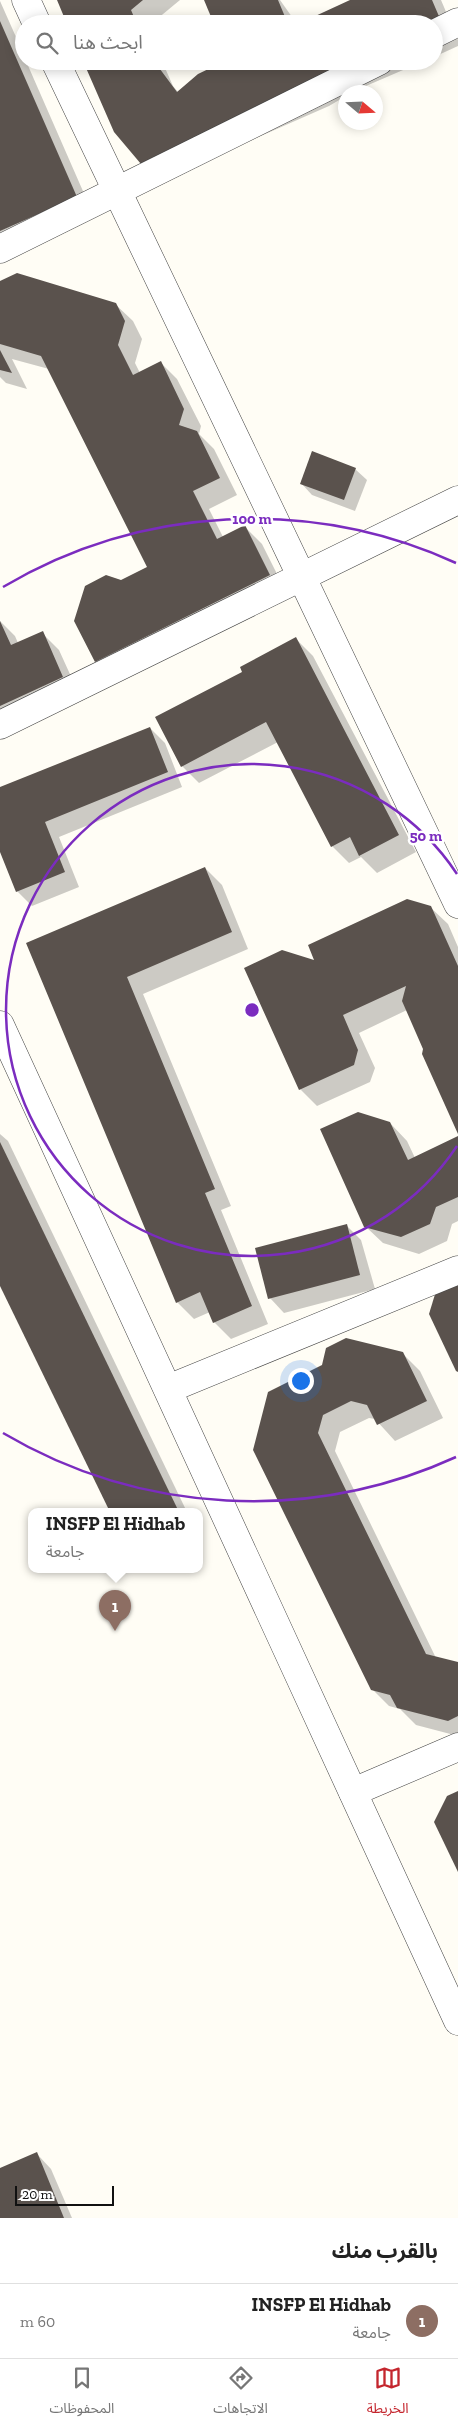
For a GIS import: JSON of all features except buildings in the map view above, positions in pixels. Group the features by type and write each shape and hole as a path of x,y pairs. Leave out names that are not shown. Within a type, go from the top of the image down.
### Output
{"street":[{"path":"26,0 33,15"},
{"path":"443,30 458,22"},
{"path":"59,70 458,904"},
{"path":"0,249 361,70"},
{"path":"0,725 458,500"},
{"path":"0,1025 458,2021"},
{"path":"168,1389 458,1270"},
{"path":"353,1792 458,1748"}],"place":[{"name":"INSFP El Hidhab","path":"115,1631"}]}
